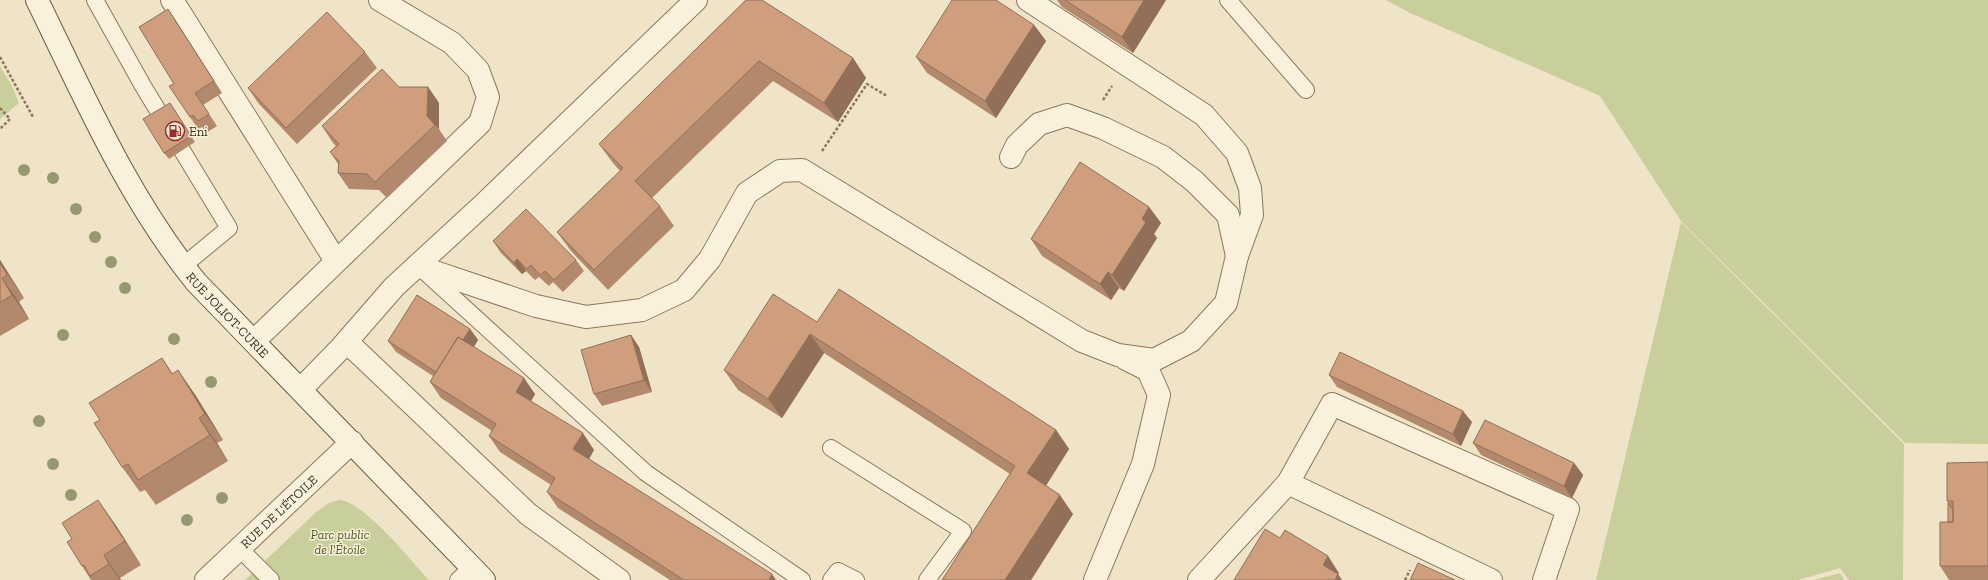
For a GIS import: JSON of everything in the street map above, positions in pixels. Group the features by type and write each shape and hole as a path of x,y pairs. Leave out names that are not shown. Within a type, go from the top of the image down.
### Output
{"street":[{"name":"RUE JOLIOT-CURIE","path":"37,0 136,195 183,266 196,282 352,442 471,576"},
{"path":"172,0 336,261"},
{"path":"254,341 480,123 488,97 478,70 452,43 380,0"},
{"path":"301,389 347,342 394,287 484,204 696,0"},
{"path":"1028,0 1204,116 1237,153 1250,188 1252,215 1237,256 1226,303 1191,341 1154,360 1118,354"},
{"path":"1011,157 1017,145 1039,124 1068,115 1088,123 1163,157 1194,181 1228,215 1237,256"},
{"path":"418,266 536,306 586,317 642,310 684,290 710,259 747,193 780,171 802,170 1082,341 1118,354 1148,370 1159,395 1143,464 1095,580"},
{"path":"347,342 528,514 619,580"},
{"path":"1199,580 1288,483 1332,404 1568,509 1544,580"},
{"name":"RUE DE L'ÉTOILE","path":"206,580 352,442"},
{"path":"1288,483 1491,580"}],"lane":[{"path":"95,0 143,86 229,228 183,266"},
{"path":"1228,0 1306,90"},
{"path":"418,266 646,473 802,580"},
{"path":"830,448 963,531 927,580"},
{"path":"239,548 271,580"},
{"path":"831,580 838,571 856,580"}],"path":[{"path":"0,57 33,117"},
{"path":"1088,123 1126,64"},
{"path":"808,173 867,84 887,96"},
{"path":"0,108 10,119 0,129"}],"green space":[{"path":"1386,0 1988,0 1988,444 1905,443 1681,221 1600,96 1410,13"},
{"path":"0,66 12,86 19,103 0,119"},
{"path":"1681,222 1904,444 1903,580 1849,580 1840,568 1798,580 1596,580"},
{"name":"Parc public de l'Étoile","path":"339,500 349,503 361,510 374,521 387,533 429,580 245,580 316,512 329,503"},
{"path":"1840,573 1844,580 1814,580"}],"building":[{"path":"746,0 762,0 853,58 824,103 759,61 635,181 660,206 594,270 557,232 623,168 599,144"},
{"path":"952,0 996,0 1034,25 985,101 916,57"},
{"path":"1065,0 1144,0 1122,37"},
{"path":"168,9 214,81 195,93 209,114 198,121 193,115 190,117 169,86 174,84 139,27"},
{"path":"327,12 365,52 286,128 248,88"},
{"path":"382,69 399,87 428,87 427,116 435,125 375,182 367,174 338,173 339,161 330,152 339,144 322,126"},
{"path":"170,103 191,136 164,153 143,119"},
{"path":"1080,162 1149,207 1142,219 1146,222 1112,275 1108,272 1100,284 1031,239"},
{"path":"526,209 576,260 554,280 545,271 540,275 531,265 527,269 517,259 514,263 493,241"},
{"path":"0,263 7,275 2,278 12,295 0,303"},
{"path":"839,289 1056,430 1027,473 1060,495 1005,580 942,580 1015,466 810,334 768,399 724,370 773,294 817,322"},
{"path":"417,295 470,329 463,340 458,337 436,372 388,341"},
{"path":"631,335 644,380 594,394 581,350"},
{"path":"458,337 524,378 516,392 583,433 573,449 772,574 769,580 684,580 547,492 555,478 489,436 496,424 430,382"},
{"path":"1340,352 1463,411 1453,434 1329,375"},
{"path":"162,358 172,374 178,370 205,414 199,418 210,435 138,480 128,464 122,467 94,423 100,420 89,403"},
{"path":"1485,420 1574,463 1564,486 1473,443"},
{"path":"1988,462 1988,566 1940,566 1940,522 1953,522 1953,501 1947,501 1947,463"},
{"path":"98,500 125,541 104,555 109,564 90,576 67,542 72,539 62,523"},
{"path":"1948,503 1953,510 1953,522 1948,522"},
{"path":"1265,529 1280,538 1285,530 1328,556 1323,565 1338,574 1335,580 1234,580"},
{"path":"1418,563 1455,580 1410,580"}],"place":[{"name":"Eni","path":"175,131"}]}
